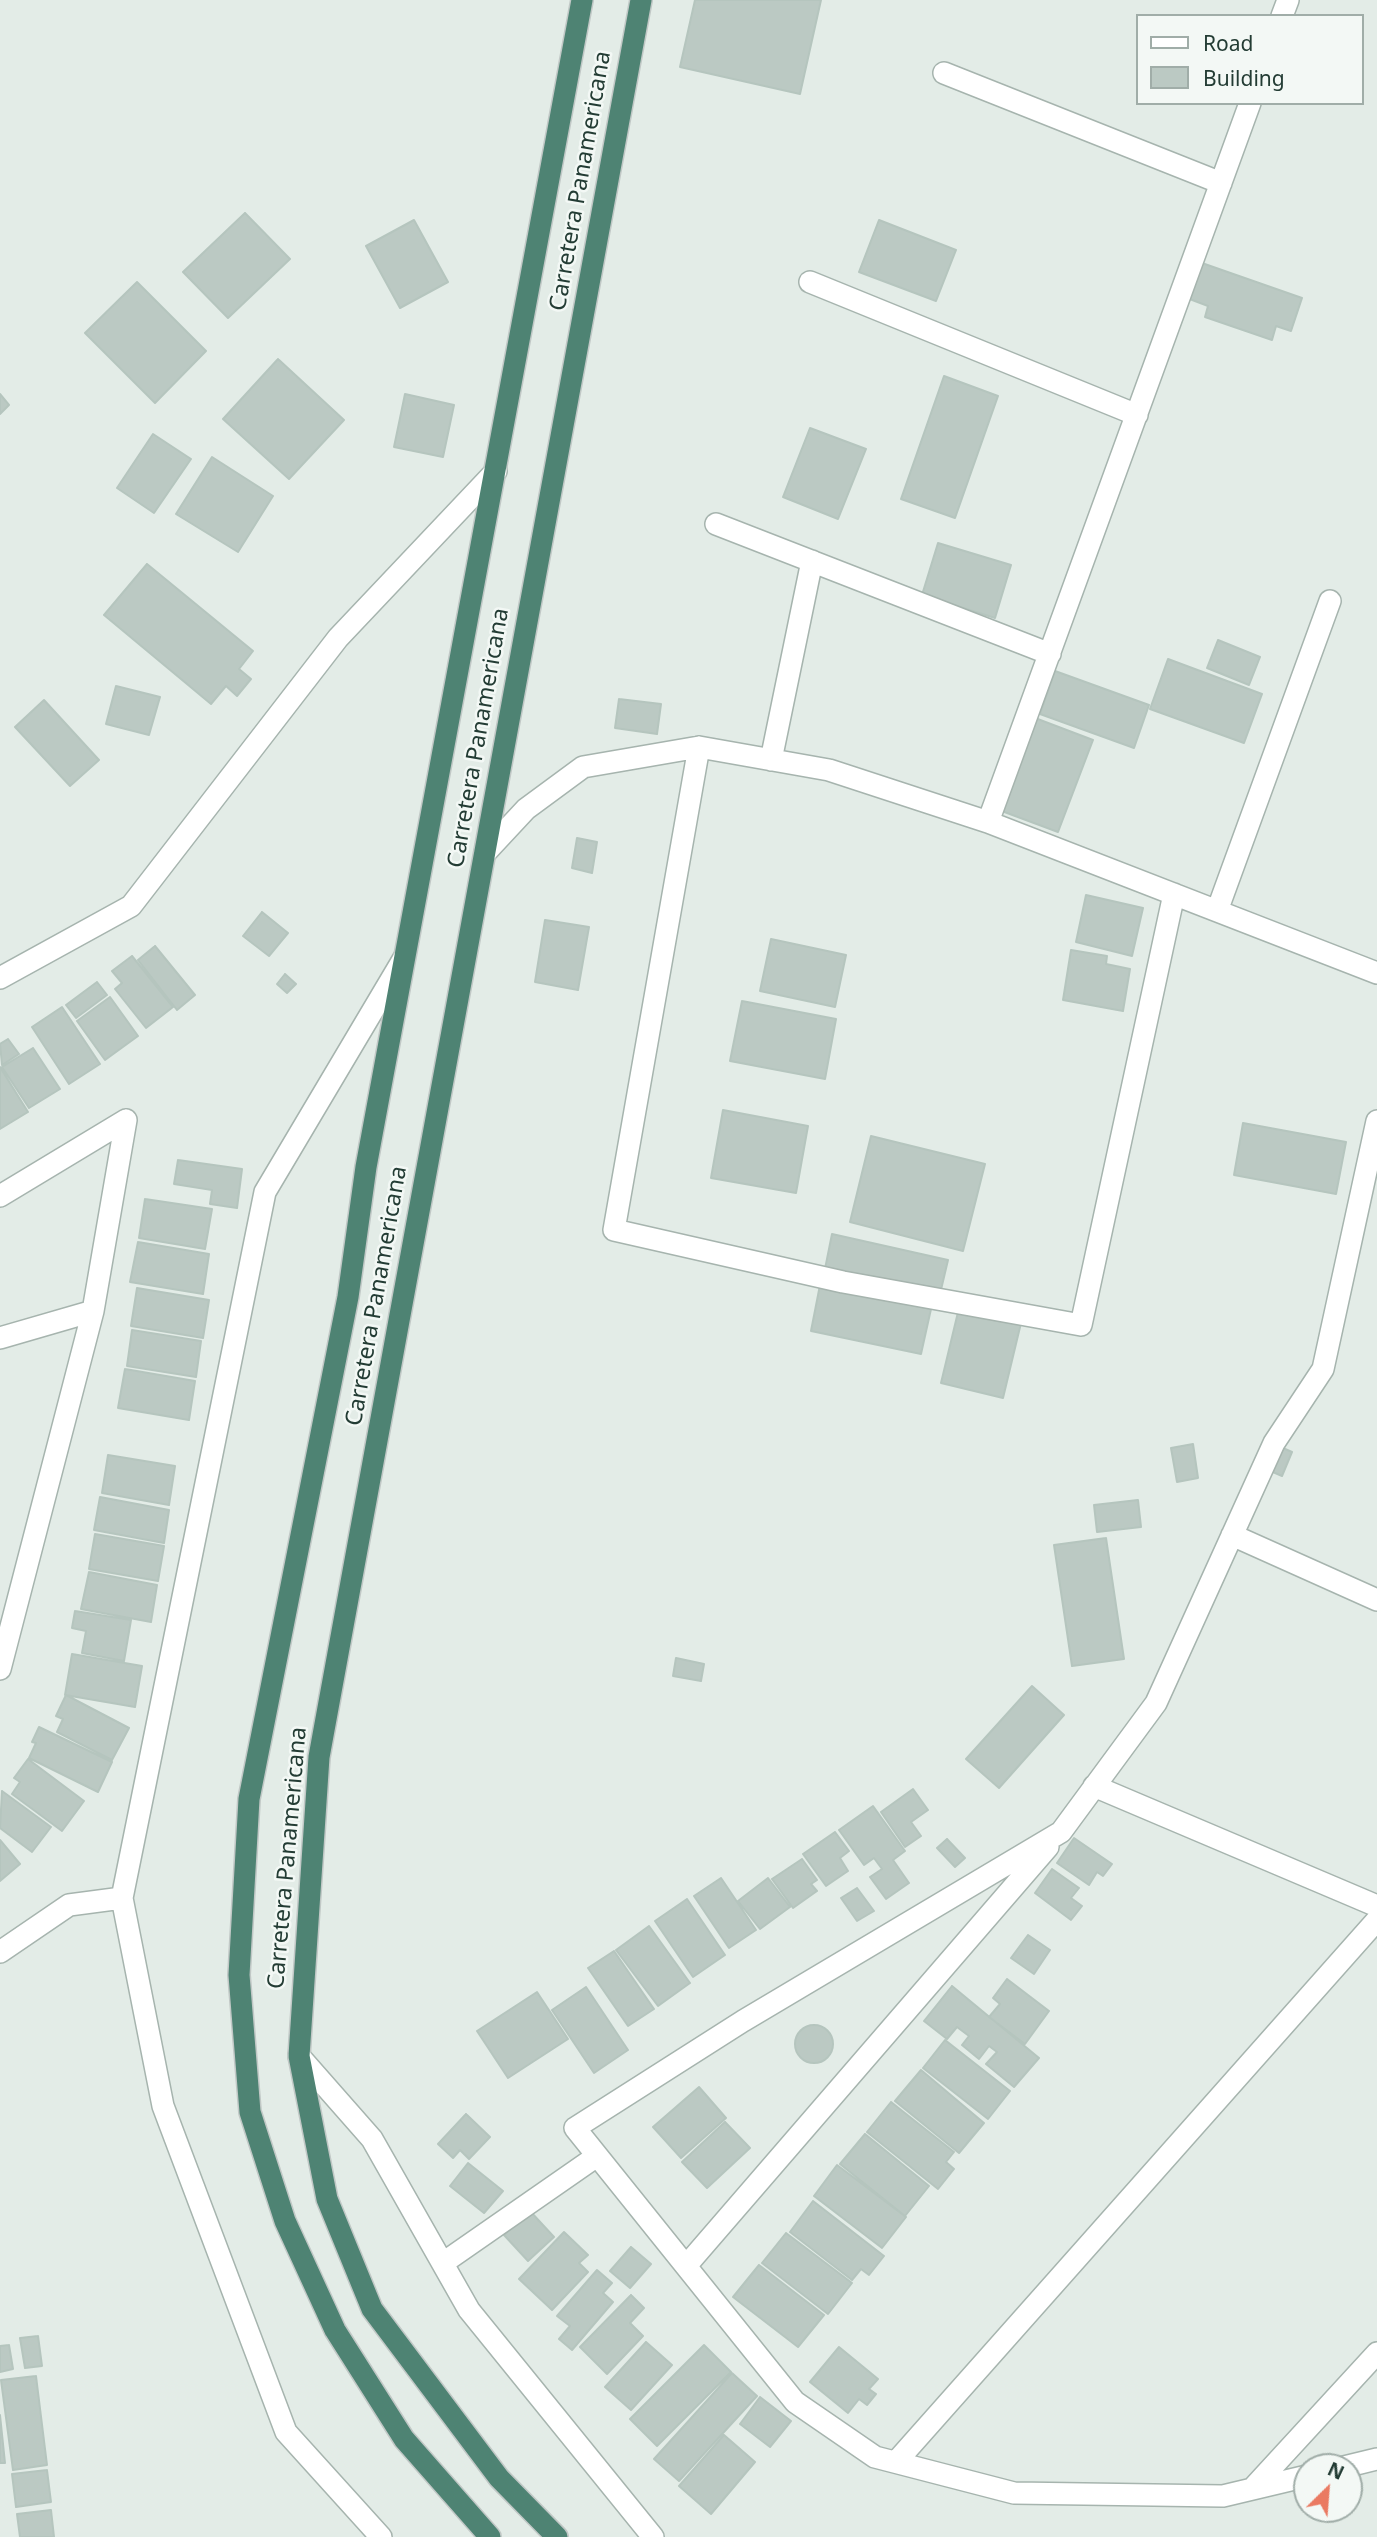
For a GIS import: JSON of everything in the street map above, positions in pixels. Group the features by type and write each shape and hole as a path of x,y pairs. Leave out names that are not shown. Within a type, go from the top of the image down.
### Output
{"highway":[{"name":"Carretera Panamericana","path":"490,2537 404,2439 335,2330 291,2233 250,2112 239,1975 249,1799 348,1297 366,1167 582,0"},
{"name":"Carretera Panamericana","path":"557,2537 499,2478 372,2309 327,2199 299,2056 319,1757 641,0"}],"street":[{"path":"944,73 1221,183"},
{"path":"988,822 1249,105"},
{"path":"810,282 1136,415"},
{"path":"0,978 131,906 338,638 496,471"},
{"path":"716,524 1050,654"},
{"path":"771,760 811,561"},
{"path":"1217,911 1330,601"},
{"path":"699,747 614,1230 843,1282 1082,1325 1174,894"},
{"path":"485,853 526,809 583,767 699,747 829,770 988,822 1377,973"},
{"path":"382,2537 286,2432 163,2106 122,1898 265,1192 405,956"},
{"path":"0,1196 126,1120 93,1311 2,1657"},
{"path":"686,2266 1060,1832 1156,1703 1274,1443 1323,1369 1377,1121"},
{"path":"0,1338 93,1311"},
{"path":"1232,1535 1377,1600"},
{"path":"1094,1786 1377,1906"},
{"path":"1060,1832 743,2021 575,2129 795,2402 876,2457 1014,2493 1223,2496 1293,2479"},
{"path":"0,1952 69,1905 122,1898"},
{"path":"896,2462 1377,1920"},
{"path":"299,2056 372,2138 469,2310 653,2537"},
{"path":"443,2263 597,2156"},
{"path":"1252,2488 1377,2353"}],"building":[{"path":"695,0 821,0 800,94 680,67"},
{"path":"245,213 290,259 228,318 183,272"},
{"path":"414,220 448,282 400,308 366,246"},
{"path":"879,220 956,250 936,301 859,272"},
{"path":"1199,262 1302,298 1291,331 1276,326 1272,340 1205,317 1208,306 1187,298"},
{"path":"137,282 206,351 155,403 85,333"},
{"path":"278,359 344,420 289,479 223,419"},
{"path":"944,376 998,396 955,518 901,499"},
{"path":"0,394 9,405 0,414"},
{"path":"405,394 454,405 443,457 394,447"},
{"path":"810,428 866,449 838,519 783,497"},
{"path":"153,434 191,459 154,513 117,488"},
{"path":"212,457 273,496 238,552 176,514"},
{"path":"938,543 1011,565 995,618 922,595"},
{"path":"147,564 253,651 239,669 251,679 237,696 226,686 211,704 104,615"},
{"path":"1218,640 1260,657 1249,685 1207,668"},
{"path":"1168,659 1262,694 1244,743 1150,709"},
{"path":"1055,671 1149,705 1134,748 1040,714"},
{"path":"116,686 160,697 149,735 106,724"},
{"path":"619,699 661,704 657,734 615,728"},
{"path":"44,700 99,760 70,786 15,727"},
{"path":"1035,718 1093,740 1058,832 999,810"},
{"path":"577,838 597,842 592,873 572,868"},
{"path":"1086,895 1143,908 1132,956 1076,942"},
{"path":"262,912 288,933 269,956 243,936"},
{"path":"545,920 589,927 578,990 535,982"},
{"path":"771,939 846,955 835,1007 760,991"},
{"path":"155,946 195,995 177,1010 138,960"},
{"path":"1071,950 1107,956 1106,964 1130,969 1123,1011 1063,1000"},
{"path":"132,956 173,1007 146,1028 115,989 122,983 112,971"},
{"path":"285,974 296,984 287,993 277,984"},
{"path":"97,982 107,995 76,1018 66,1005"},
{"path":"110,997 138,1036 105,1060 77,1021"},
{"path":"742,1001 836,1019 825,1079 730,1061"},
{"path":"62,1007 100,1064 69,1084 32,1027"},
{"path":"8,1039 19,1054 2,1065 0,1044"},
{"path":"33,1048 60,1089 29,1108 2,1067"},
{"path":"0,1067 28,1112 0,1129"},
{"path":"723,1110 808,1126 796,1193 711,1178"},
{"path":"1243,1123 1346,1142 1336,1194 1234,1175"},
{"path":"871,1136 985,1164 963,1251 850,1222"},
{"path":"178,1160 242,1169 237,1208 210,1204 212,1190 174,1184"},
{"path":"145,1199 212,1209 205,1249 139,1238"},
{"path":"832,1234 948,1260 940,1294 825,1269"},
{"path":"138,1242 209,1254 203,1294 130,1282"},
{"path":"820,1285 931,1309 921,1354 811,1331"},
{"path":"137,1288 209,1300 203,1338 131,1326"},
{"path":"959,1308 1021,1323 1003,1398 941,1383"},
{"path":"132,1330 201,1341 196,1377 127,1366"},
{"path":"125,1369 195,1381 189,1420 118,1408"},
{"path":"1193,1444 1198,1478 1177,1482 1171,1448"},
{"path":"1276,1445 1292,1452 1282,1476 1266,1469"},
{"path":"108,1455 175,1466 169,1505 102,1493"},
{"path":"100,1497 169,1510 164,1543 94,1530"},
{"path":"1138,1500 1141,1527 1097,1532 1094,1505"},
{"path":"95,1534 164,1546 158,1581 89,1569"},
{"path":"1106,1538 1124,1659 1072,1666 1054,1545"},
{"path":"89,1572 157,1585 151,1622 81,1609"},
{"path":"75,1611 131,1620 124,1661 82,1653 86,1631 72,1628"},
{"path":"72,1654 142,1666 135,1707 65,1695"},
{"path":"676,1658 704,1664 701,1681 673,1676"},
{"path":"1032,1686 1064,1715 999,1788 966,1759"},
{"path":"66,1695 129,1728 112,1760 57,1732 63,1719 56,1716"},
{"path":"39,1727 112,1762 98,1792 29,1758"},
{"path":"28,1759 84,1801 62,1831 12,1794 20,1782 14,1778"},
{"path":"913,1789 928,1810 911,1822 921,1836 905,1847 881,1812"},
{"path":"2,1791 51,1827 32,1852 0,1828"},
{"path":"873,1806 905,1851 893,1860 909,1883 886,1899 870,1877 882,1869 874,1858 864,1865 839,1830"},
{"path":"835,1832 849,1851 840,1858 848,1871 826,1886 803,1854"},
{"path":"1074,1838 1112,1864 1103,1876 1097,1872 1089,1885 1057,1863"},
{"path":"947,1839 965,1858 955,1867 937,1848"},
{"path":"0,1840 20,1864 0,1881"},
{"path":"802,1859 817,1880 811,1884 817,1891 793,1908 772,1879"},
{"path":"1052,1869 1079,1888 1071,1898 1082,1906 1071,1920 1035,1893"},
{"path":"721,1878 756,1930 729,1948 694,1896"},
{"path":"768,1878 790,1907 760,1929 738,1901"},
{"path":"857,1888 874,1911 857,1921 841,1898"},
{"path":"687,1899 725,1955 693,1977 655,1921"},
{"path":"649,1926 690,1983 658,2006 616,1950"},
{"path":"1028,1935 1050,1950 1034,1974 1011,1958"},
{"path":"614,1951 654,2009 628,2026 588,1968"},
{"path":"1007,1979 1049,2011 1025,2044 989,2017 1000,2004 993,1998"},
{"path":"952,1986 1039,2058 1014,2087 986,2064 997,2052 989,2046 979,2059 962,2045 969,2036 957,2027 947,2039 924,2021"},
{"path":"586,1987 628,2050 594,2073 552,2010"},
{"path":"537,1992 568,2039 508,2078 477,2031"},
{"path":"814,2025 828,2030 833,2044 828,2058 814,2063 800,2058 795,2044 800,2030"},
{"path":"945,2040 1010,2091 988,2119 923,2068"},
{"path":"921,2070 984,2123 959,2153 895,2101"},
{"path":"699,2087 726,2118 681,2158 653,2127"},
{"path":"891,2102 954,2152 946,2162 954,2169 938,2189 867,2132"},
{"path":"466,2114 490,2137 469,2159 460,2150 453,2158 438,2144"},
{"path":"725,2122 750,2148 707,2188 682,2162"},
{"path":"865,2134 929,2186 905,2216 840,2164"},
{"path":"468,2163 503,2191 484,2213 450,2186"},
{"path":"837,2165 906,2217 882,2248 814,2196"},
{"path":"813,2201 884,2256 869,2275 861,2269 852,2280 790,2232"},
{"path":"530,2211 554,2237 528,2261 504,2235"},
{"path":"564,2232 588,2255 579,2263 588,2272 552,2310 519,2279"},
{"path":"786,2233 852,2283 828,2314 762,2263"},
{"path":"631,2247 651,2264 630,2288 610,2271"},
{"path":"759,2265 824,2315 798,2347 733,2297"},
{"path":"597,2270 612,2283 603,2293 613,2302 572,2350 559,2339 570,2326 557,2316"},
{"path":"631,2295 644,2308 630,2323 643,2336 607,2374 580,2347"},
{"path":"38,2336 42,2366 25,2368 20,2338"},
{"path":"646,2342 672,2365 631,2410 605,2387"},
{"path":"9,2345 13,2369 0,2372 0,2346"},
{"path":"704,2345 731,2372 657,2446 630,2419"},
{"path":"839,2347 878,2379 869,2389 876,2394 867,2405 859,2399 848,2413 810,2382"},
{"path":"732,2373 757,2396 679,2481 654,2459"},
{"path":"36,2376 47,2465 13,2470 1,2380"},
{"path":"760,2397 791,2421 770,2447 740,2424"},
{"path":"0,2415 5,2463 0,2463"},
{"path":"724,2435 755,2462 711,2514 679,2486"},
{"path":"47,2470 51,2502 16,2507 12,2474"},
{"path":"51,2510 54,2537 20,2537 17,2514"}]}
